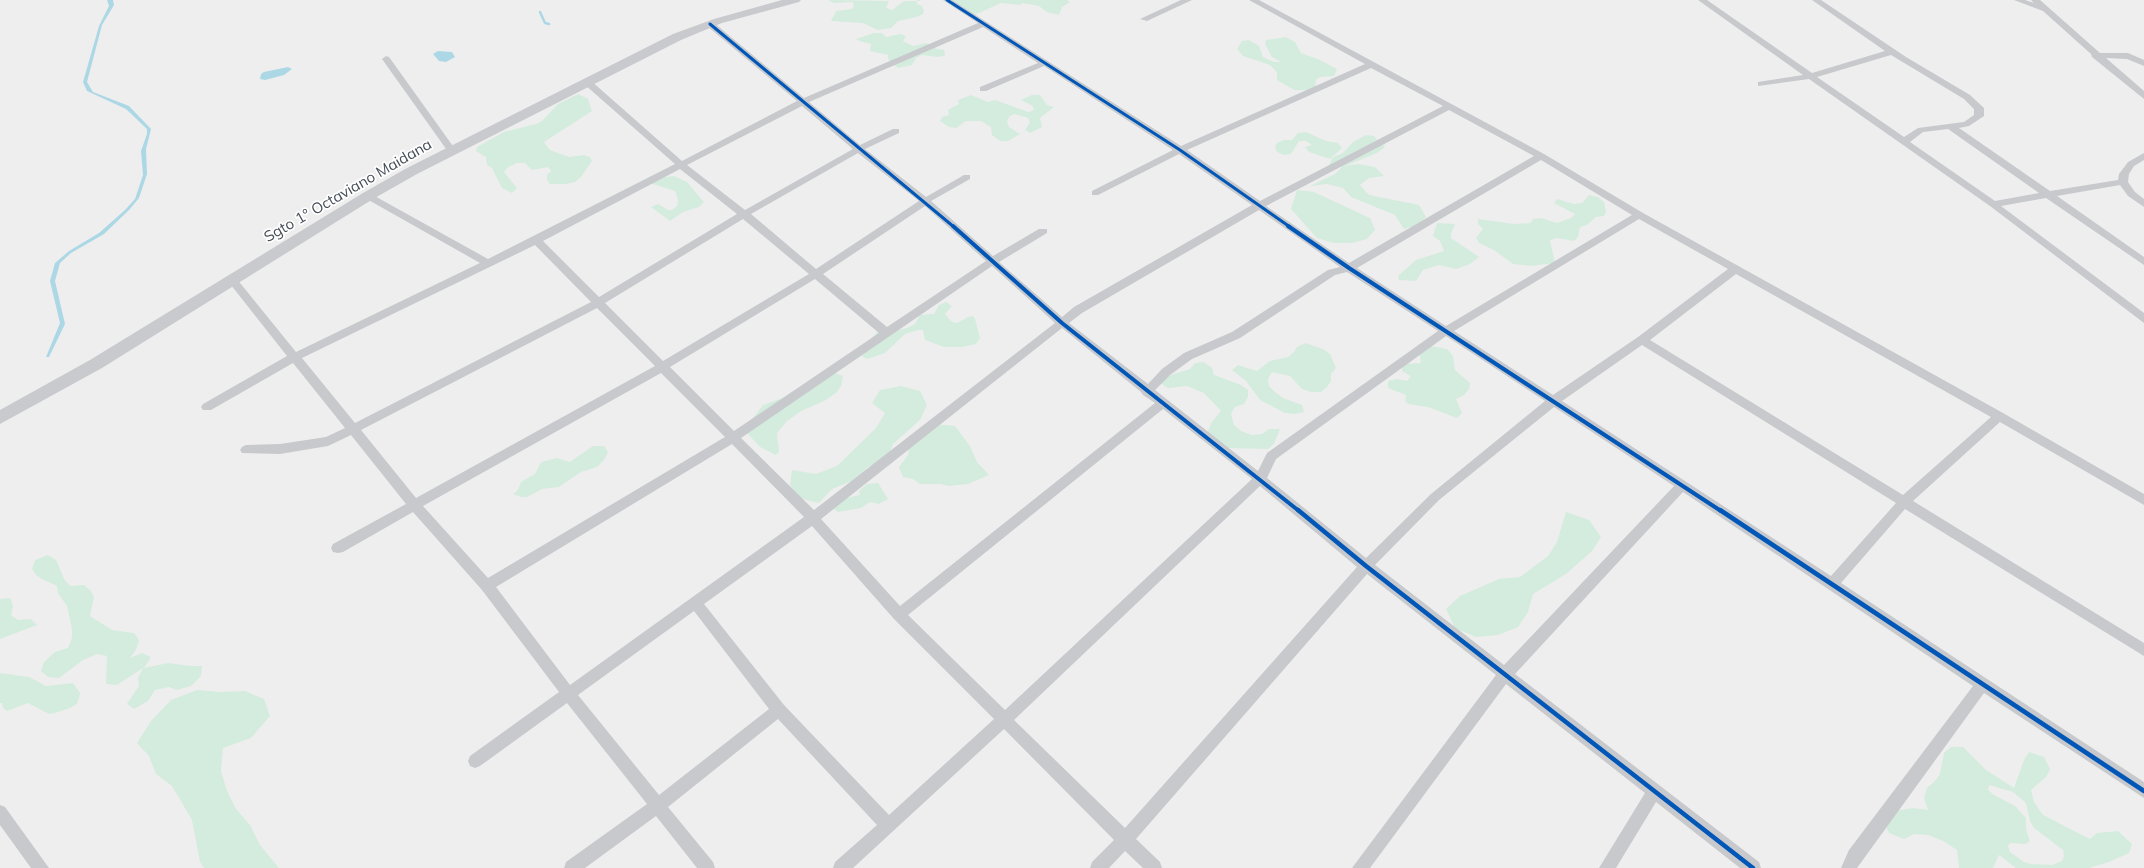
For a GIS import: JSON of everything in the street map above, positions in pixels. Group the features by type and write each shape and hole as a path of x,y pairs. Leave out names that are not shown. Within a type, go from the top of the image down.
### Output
{"main road":[{"name":"Sgto 1° Octaviano Maidana","path":"0,418 96,364 368,196 452,151 677,37 710,24 795,0"}],"street":[{"path":"947,0 1180,150 1258,206 1350,268 1552,402 1682,485 2144,791"},
{"path":"1144,19 1188,0"},
{"path":"1253,0 1541,156 1639,215 1999,416 2144,500"},
{"path":"1702,0 1906,141 1993,204 2144,318"},
{"path":"1816,0 1891,52 1967,97 1979,108 1979,116 1966,124 1921,130 1913,134 1906,141"},
{"path":"2018,0 2046,11"},
{"path":"2035,0 2144,96"},
{"path":"710,24 859,149 925,201 1062,323 1162,404 1260,479 1366,566 1753,868"},
{"path":"207,407 295,357 489,264 802,102 983,24"},
{"path":"1761,84 1810,76 1891,52"},
{"path":"2095,54 2128,56 2144,63"},
{"path":"386,58 452,151"},
{"path":"983,89 1045,63"},
{"path":"1095,193 1180,150 1372,64"},
{"path":"587,82 681,165 744,214 887,333"},
{"path":"475,761 813,518 1078,310 1258,206 1450,106"},
{"path":"1950,126 2144,262"},
{"path":"246,450 280,449 328,441 354,429 598,303 744,214 859,149 896,131"},
{"path":"1148,392 1166,372 1188,356 1236,335 1332,272 1350,268 1541,156"},
{"path":"2144,156 2131,164 2124,174 2123,182 2131,194 2144,204"},
{"path":"338,548 662,366 816,274 925,201 968,177"},
{"path":"1993,204 2123,182"},
{"path":"368,196 489,264"},
{"path":"842,868 1004,720 1260,479 1271,456 1446,331 1639,215"},
{"path":"487,586 733,438 992,262 1043,231"},
{"path":"536,240 813,518 899,615 1154,868"},
{"path":"1098,868 1125,840 1366,566 1435,497 1552,402 1642,340 1734,269"},
{"path":"232,280 415,506 487,586 568,693 707,868"},
{"path":"2133,311 2144,308"},
{"path":"1642,340 1906,501 2144,650"},
{"path":"899,615 1162,404"},
{"path":"1832,584 1906,501 1999,416"},
{"path":"1360,868 1505,674 1682,485"},
{"path":"695,602 780,710 888,825"},
{"path":"1849,868 1855,856 1982,685"},
{"path":"572,868 658,805 780,710"},
{"path":"1607,868 1654,792"},
{"path":"0,812 41,868"}],"green space":[{"path":"917,0 917,4 922,6 924,11 923,14 917,17 898,21 891,28 878,30 863,23 831,21 836,11 852,9 854,6 853,2 834,3 829,1 889,1 886,8 892,10 904,1"},
{"path":"947,0 1067,0 1070,2 1062,7 1059,15 1047,12 1039,6 1022,3 1020,5 1001,3 970,17 953,7"},
{"path":"874,33 882,33 886,37 900,34 906,36 903,41 913,46 926,43 937,49 944,50 945,54 944,56 937,57 922,55 916,58 912,65 898,68 890,62 888,55 870,51 871,44 856,39"},
{"path":"1286,37 1295,42 1301,53 1320,60 1337,69 1334,76 1320,77 1316,80 1315,88 1309,90 1294,90 1277,80 1277,72 1270,65 1243,56 1237,49 1242,41 1249,40 1259,46 1263,57 1274,62 1281,62 1272,57 1265,44 1266,40"},
{"path":"578,94 588,99 592,111 544,142 550,150 569,157 584,155 590,157 592,161 581,177 575,182 566,184 550,184 547,180 547,175 551,171 548,167 532,170 525,163 517,163 508,167 504,172 517,188 512,193 502,188 492,168 487,165 486,157 476,151 477,147 504,132 536,124 542,121 558,104"},
{"path":"971,95 988,102 995,100 1028,112 1034,110 1033,106 1021,100 1032,95 1040,95 1047,105 1054,107 1040,118 1042,127 1030,133 1025,130 1030,122 1028,118 1014,114 1009,117 1007,122 1009,127 1020,134 1008,141 1000,141 992,135 991,127 981,121 966,121 956,128 949,127 940,121 942,117 949,115 948,110 959,104 958,100"},
{"path":"1306,132 1326,141 1338,143 1342,148 1330,159 1309,152 1305,147 1312,145 1306,141 1299,141 1291,154 1284,155 1277,152 1275,147 1277,143 1284,140 1292,140 1298,133"},
{"path":"1366,135 1374,136 1381,145 1385,145 1384,148 1377,153 1345,166 1358,164 1375,167 1384,176 1369,178 1360,185 1369,195 1419,205 1426,217 1418,225 1404,229 1395,215 1351,197 1343,188 1327,184 1310,186 1335,174 1342,167 1328,167 1333,157 1343,153 1353,142"},
{"path":"674,176 687,182 704,202 699,207 683,212 670,221 651,207 658,204 668,210 672,210 677,206 678,200 675,191 650,183 665,177"},
{"path":"1297,190 1314,192 1370,218 1375,230 1367,239 1352,243 1334,243 1317,238 1291,209"},
{"path":"1589,195 1598,197 1604,202 1606,212 1604,216 1596,217 1587,225 1580,227 1578,237 1574,241 1557,238 1550,240 1555,263 1531,266 1513,264 1494,250 1479,243 1476,238 1483,229 1478,224 1478,219 1514,224 1531,223 1533,219 1541,218 1557,223 1571,218 1575,214 1554,203 1557,199 1574,204 1582,203"},
{"path":"1437,223 1455,224 1451,238 1479,257 1470,264 1456,269 1439,265 1423,270 1416,281 1399,280 1398,276 1416,260 1444,251 1440,241 1433,236"},
{"path":"946,302 952,306 945,314 952,322 957,323 973,316 980,338 976,344 962,347 944,347 925,340 923,330 918,330 905,334 885,353 867,359 861,354 865,345 881,328 890,326 898,330 907,328 915,324 920,315 934,314 939,305"},
{"path":"1305,343 1323,349 1330,354 1336,368 1331,374 1331,381 1327,387 1321,392 1311,392 1302,389 1290,376 1272,372 1268,379 1269,386 1275,392 1283,398 1302,405 1304,412 1295,414 1285,413 1260,400 1246,381 1232,370 1238,365 1257,371 1270,361 1288,357 1297,347"},
{"path":"1426,345 1447,349 1453,356 1455,370 1470,383 1469,389 1464,395 1456,399 1462,413 1457,418 1428,407 1408,404 1405,401 1406,395 1388,388 1388,381 1397,379 1407,381 1411,376 1402,371 1402,364 1421,363 1419,349"},
{"path":"1204,362 1212,368 1214,375 1241,385 1248,390 1248,397 1244,404 1235,407 1231,414 1234,425 1241,431 1252,435 1262,434 1269,429 1280,429 1274,444 1268,449 1227,448 1206,437 1211,423 1221,411 1204,393 1187,386 1168,388 1160,383 1164,377 1190,369 1195,363"},
{"path":"835,373 843,376 841,386 836,393 824,401 801,411 786,422 777,433 779,452 776,455 760,447 747,433 750,422 763,405 788,396"},
{"path":"901,386 920,391 927,405 920,420 893,444 887,460 868,467 852,481 832,489 819,503 799,498 790,485 792,470 816,474 837,466 876,428 885,413 872,403 880,390"},
{"path":"934,424 955,426 970,446 977,462 989,475 968,484 948,486 941,484 920,484 913,479 903,477 899,467 908,455 909,447"},
{"path":"593,446 604,446 608,452 604,460 597,467 581,472 559,487 542,489 527,497 521,497 513,494 518,490 521,482 535,474 541,462 557,458 570,462"},
{"path":"878,483 888,499 879,504 870,502 861,508 838,512 831,507 838,500 860,495 859,491 867,484"},
{"path":"1566,512 1589,520 1601,537 1592,551 1566,574 1533,594 1528,612 1518,627 1498,635 1476,637 1455,628 1446,609 1460,596 1499,579 1520,577 1548,556 1557,542"},
{"path":"48,555 56,560 65,581 71,586 84,585 90,590 94,597 90,616 112,630 134,633 139,640 136,650 130,658 142,653 151,657 144,668 168,663 202,666 201,676 191,686 177,690 169,687 155,690 148,701 134,709 127,704 139,686 138,678 143,668 117,685 106,684 107,656 97,654 83,660 59,678 48,677 41,671 44,662 55,652 68,648 72,638 72,629 67,606 58,593 57,586 36,575 32,569 35,560"},
{"path":"10,598 13,606 11,615 18,620 31,619 37,625 0,639 0,599"},
{"path":"0,673 29,677 46,686 73,683 80,693 77,704 70,708 49,714 28,703 7,711 3,708 2,703 0,703"},
{"path":"197,690 220,692 245,691 264,699 270,716 251,738 223,748 221,771 227,791 236,809 250,825 260,845 279,868 204,868 200,862 192,820 172,786 156,774 149,756 137,743 151,721 171,700"},
{"path":"1951,747 1963,747 1986,770 2014,788 2024,760 2029,752 2044,757 2050,769 2046,777 2031,790 2034,802 2043,815 2090,839 2097,833 2118,831 2132,844 2129,853 2109,862 2089,868 2016,868 1999,855 1993,868 1959,868 1957,850 1943,841 1928,835 1914,834 1904,839 1889,833 1883,820 1888,812 1913,808 1928,810 1924,798 1927,788 1940,774 1944,753","holes":["1989,785 2013,792 2026,803 2030,821 2034,828 2063,850 2064,856 2062,861 2052,865 2031,864 2024,862 2010,852 2008,846 2010,843 2026,844 2030,841 2026,829 2026,818 2015,806 1994,795 1988,790"]}],"water":[{"path":"107,0 113,0 114,5 102,25 87,82 93,92 129,106 151,129 146,149 147,174 139,198 129,210 104,234 71,253 60,263 55,281 65,324 49,357 46,357 60,323 50,281 55,263 69,251 99,233 125,210 135,199 143,175 141,151 147,134 147,129 126,109 87,91 83,82 99,26 109,6"},
{"path":"438,51 452,52 455,57 446,62 439,61 433,54"},
{"path":"288,67 292,69 284,75 265,80 260,79 261,74 264,72"}],"waterway":[{"path":"540,12 545,23 549,24"}],"cycle path":[{"path":"947,0 1180,150 1349,268 1682,485 2144,791"},
{"path":"710,24 859,149 925,201 1062,323 1260,479 1366,566 1753,868"}]}
